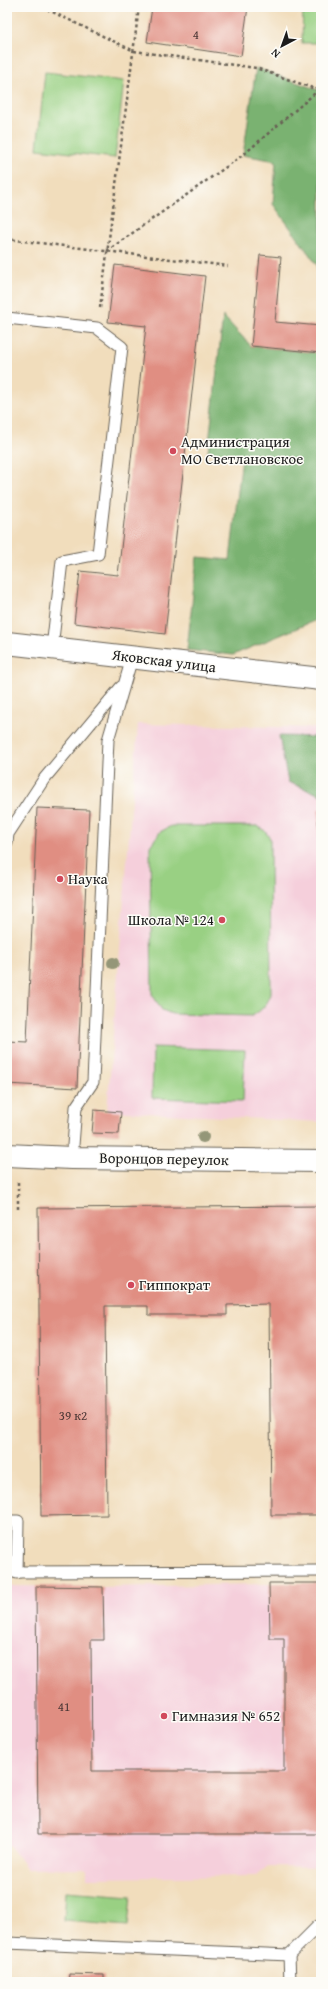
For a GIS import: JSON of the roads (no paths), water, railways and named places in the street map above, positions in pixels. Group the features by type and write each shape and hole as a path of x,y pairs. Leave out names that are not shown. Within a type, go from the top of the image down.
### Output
{"street":[{"name":"Яковская улица","path":"7,643 321,679"},
{"name":"Воронцов переулок","path":"7,1155 72,1158 321,1161"}],"lane":[{"path":"7,318 97,328 122,347 98,554 62,561 52,648"},
{"path":"72,1158 76,1107 92,1082 108,740 132,658"},
{"path":"7,844 8,834 44,779 124,685"},
{"path":"7,1521 18,1521 12,1573 321,1571"},
{"path":"290,1982 290,1955 318,1926 321,1926"},
{"path":"7,1944 290,1955"}],"place":[{"name":"Администрация МО Светлановское","path":"173,451"},
{"name":"Наука","path":"60,879"},
{"name":"Школа № 124","path":"222,920"},
{"name":"Гиппократ","path":"131,1285"},
{"name":"Гимназия № 652","path":"164,1716"}]}
